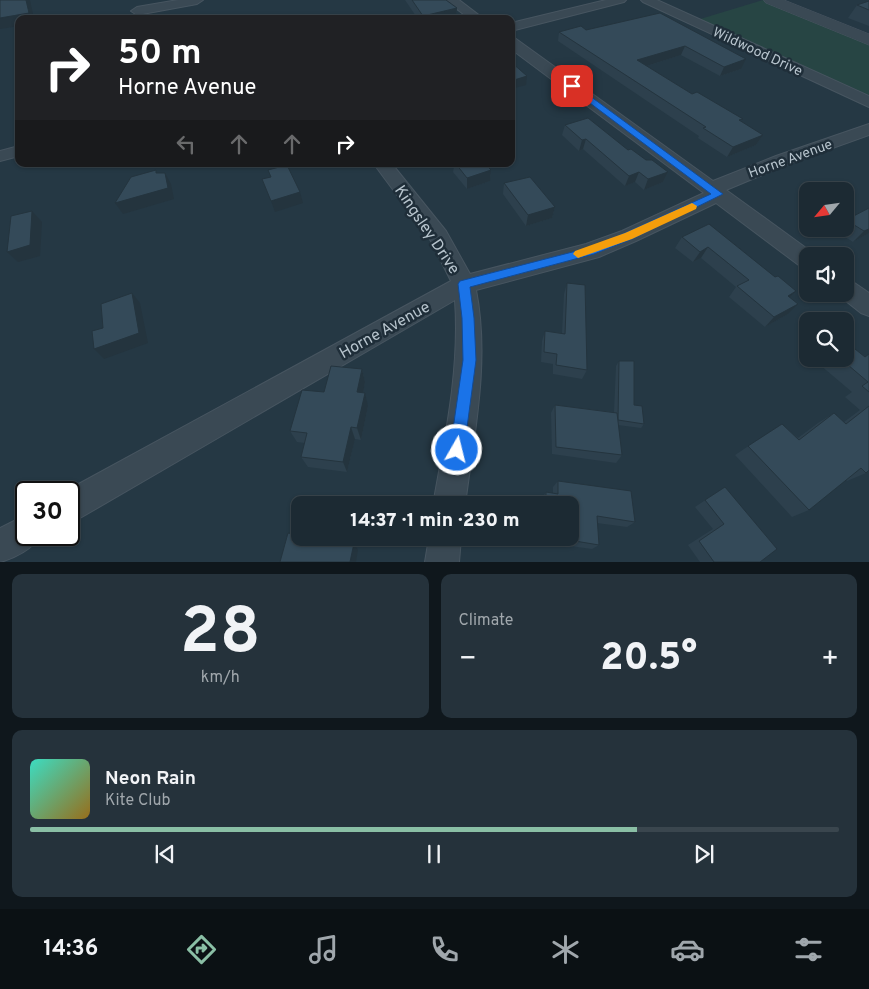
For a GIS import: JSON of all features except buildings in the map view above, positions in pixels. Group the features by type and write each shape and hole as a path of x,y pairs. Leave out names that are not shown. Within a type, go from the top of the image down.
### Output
{"street":[{"path":"137,11 197,0"},
{"path":"451,0 472,15"},
{"path":"515,26 620,0"},
{"name":"Wildwood Drive","path":"647,0 869,102"},
{"path":"771,0 869,40"},
{"path":"515,45 799,253"},
{"name":"Horne Avenue","path":"80,501 464,284 591,251 629,236 714,192 782,160 869,129"},
{"path":"0,156 15,152"},
{"name":"Kingsley Drive","path":"385,167 449,254 464,284 468,318 469,360 450,496"},
{"path":"854,295 869,306"},
{"path":"0,546 15,537"},
{"path":"442,562 444,546"}],"green space":[{"path":"763,0 869,44 869,95 697,20"}],"slow traffic":[{"path":"578,254 629,236 692,206"}],"route":[{"path":"457,450 469,360 468,318 464,284 591,251 629,236 718,194 572,86"}]}
